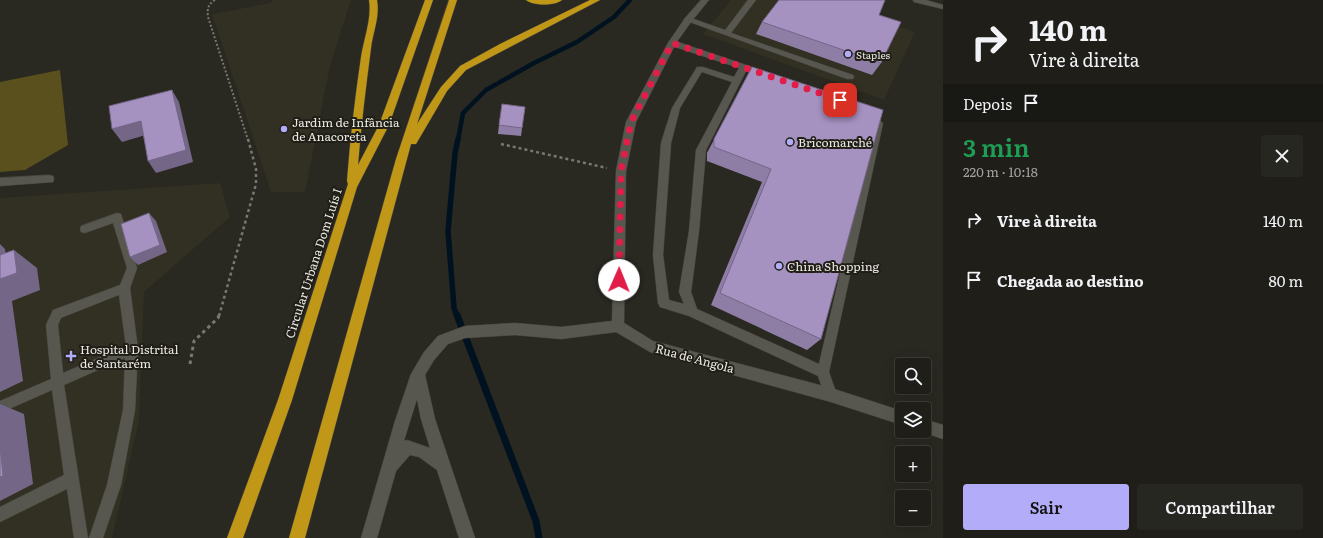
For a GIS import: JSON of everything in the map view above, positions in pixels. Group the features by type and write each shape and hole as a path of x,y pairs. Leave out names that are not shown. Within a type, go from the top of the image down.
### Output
{"highway":[{"path":"352,187 356,122 368,38 375,11 373,0"},
{"name":"Circular Urbana Dom Luís I","path":"235,538 285,400 352,187 384,125 429,0"},
{"path":"297,538 401,159 453,0"},
{"path":"530,0 551,2 558,0"},
{"path":"401,159 444,89 463,68 502,46 596,0"}],"street":[{"path":"369,538 418,374 428,356 443,340 459,334 515,329 561,333 618,326 621,171 631,122 672,43 688,20 705,0"},
{"path":"917,0 943,8"},
{"path":"0,182 50,179"},
{"name":"Rua de Angola","path":"618,326 650,346 831,394 895,416"},
{"path":"418,374 428,419 467,538"},
{"path":"931,428 943,432"},
{"path":"389,467 407,447 422,451 443,465"}],"lane":[{"path":"727,34 752,0"},
{"path":"688,20 850,77"},
{"path":"672,43 773,77"},
{"path":"692,312 685,292 694,231 701,150 744,67"},
{"path":"737,82 700,69 676,108 666,143 662,186 658,255 664,303 692,312 823,372"},
{"path":"831,394 823,372 881,114"},
{"path":"85,229 117,217 132,268 124,288 132,349 129,410 114,485 96,538"},
{"path":"81,538 57,380 52,325 57,314 124,288"},
{"path":"0,406 57,380 132,349"},
{"path":"0,515 71,479"}],"path":[{"path":"190,364 194,341 218,318 256,184 256,169 244,124 208,17 207,9 210,3 215,0"},
{"path":"501,144 621,171"}],"shaded area":[{"name":"Jardim de Infância de Anacoreta","path":"273,0 351,0 330,66 305,192 271,192 212,14 270,3"},
{"path":"731,0 815,0 915,32 884,100 703,34"},
{"path":"60,70 68,145 25,170 0,172 0,82"},
{"name":"Hospital Distrital de Santarém","path":"220,183 230,217 144,292 139,421 112,538 0,538 0,198"}],"building":[{"name":"Staples","path":"779,0 885,0 879,15 901,22 881,63 762,22"},
{"path":"752,67 883,110 821,339 720,293 771,169 714,147 714,139"},
{"path":"172,90 186,150 148,161 141,121 112,129 109,106"},
{"path":"502,104 525,107 522,128 499,125"},
{"path":"149,213 160,245 130,257 121,224"},
{"path":"14,250 17,273 0,279 0,255"},
{"path":"0,446 3,476 0,477"}],"waterway":[{"path":"458,140 463,113 486,90 534,63 577,42 614,17 630,0"},
{"path":"457,316 454,308 448,231 455,153 458,139"},
{"path":"457,315 536,521 539,538"}],"place":[{"name":"Staples","path":"848,54"},
{"name":"Jardim de Infância de Anacoreta","path":"284,129"},
{"name":"Bricomarché","path":"790,142"},
{"name":"China Shopping","path":"779,266"},
{"name":"Hospital Distrital de Santarém","path":"71,356"}],"route":[{"path":"619,280 621,171 631,122 672,43 840,100"}]}
